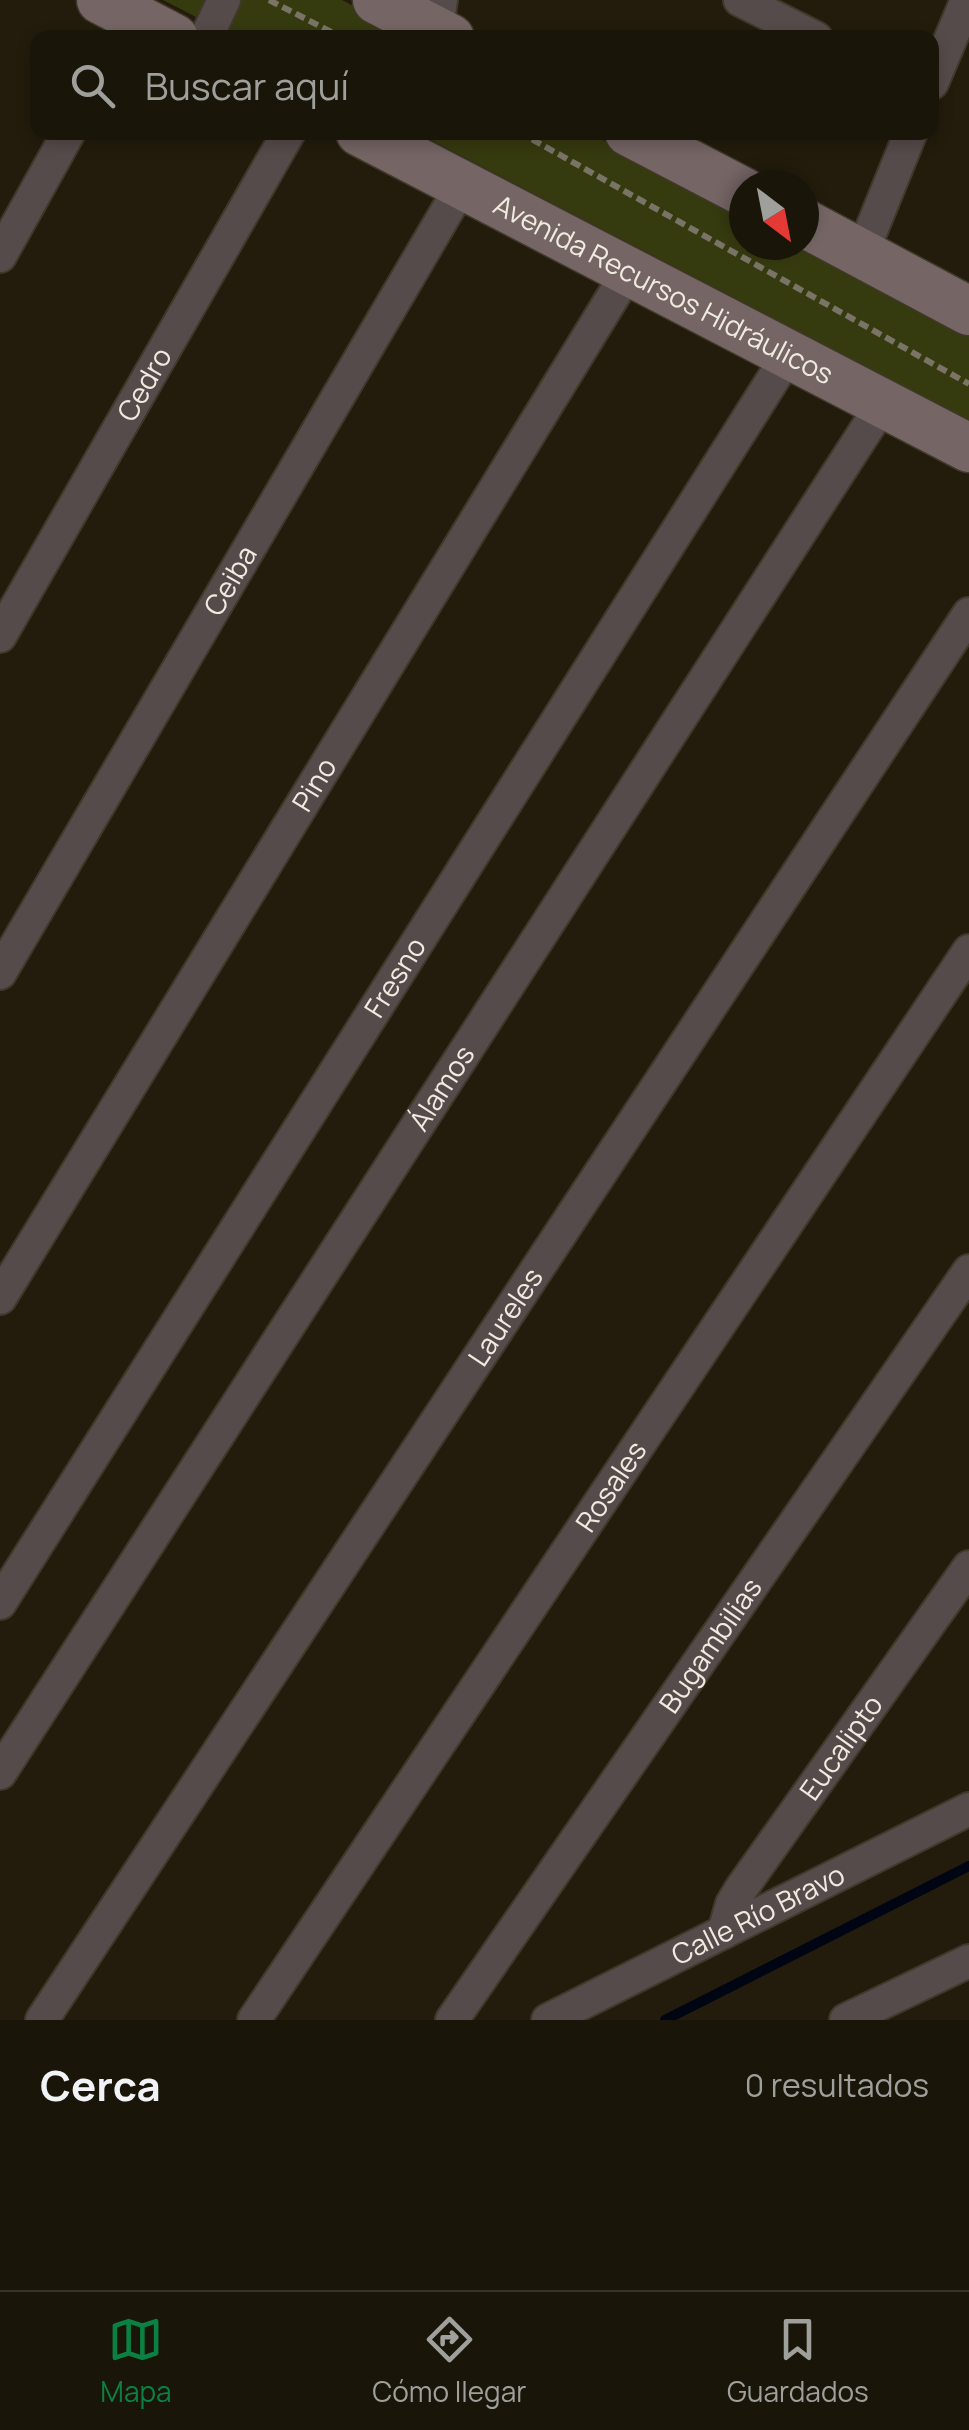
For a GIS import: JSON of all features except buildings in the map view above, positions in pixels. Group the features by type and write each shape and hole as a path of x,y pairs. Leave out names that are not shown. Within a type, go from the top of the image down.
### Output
{"street":[{"path":"210,30 224,0"},
{"path":"377,0 442,23"},
{"path":"740,0 800,30"},
{"path":"939,66 967,0"},
{"path":"0,256 65,140"},
{"name":"Cedro","path":"0,636 284,140"},
{"name":"Avenida Recursos Hidráulicos","path":"375,140 969,448"},
{"path":"644,140 729,184"},
{"path":"862,253 908,140"},
{"name":"Ceiba","path":"0,973 461,187"},
{"path":"819,232 968,308"},
{"name":"Pino","path":"0,1298 628,272"},
{"name":"Fresno","path":"0,1603 789,354"},
{"name":"Álamos","path":"0,1773 884,402"},
{"name":"Laureles","path":"42,2020 969,614"},
{"name":"Rosales","path":"254,2020 969,952"},
{"name":"Bugambilias","path":"452,2020 969,1271"},
{"name":"Eucalipto","path":"724,1932 740,1889 969,1567"},
{"name":"Calle Río Bravo","path":"548,2020 969,1810"},
{"path":"846,2020 969,1961"}],"path":[{"path":"268,0 327,30"},
{"path":"533,140 969,384"}],"green space":[{"path":"163,0 342,0 399,30 221,30"},
{"path":"431,140 603,140 729,207 729,260 819,260 819,255 969,336 969,420"}],"waterway":[{"path":"665,2020 969,1866"}]}
